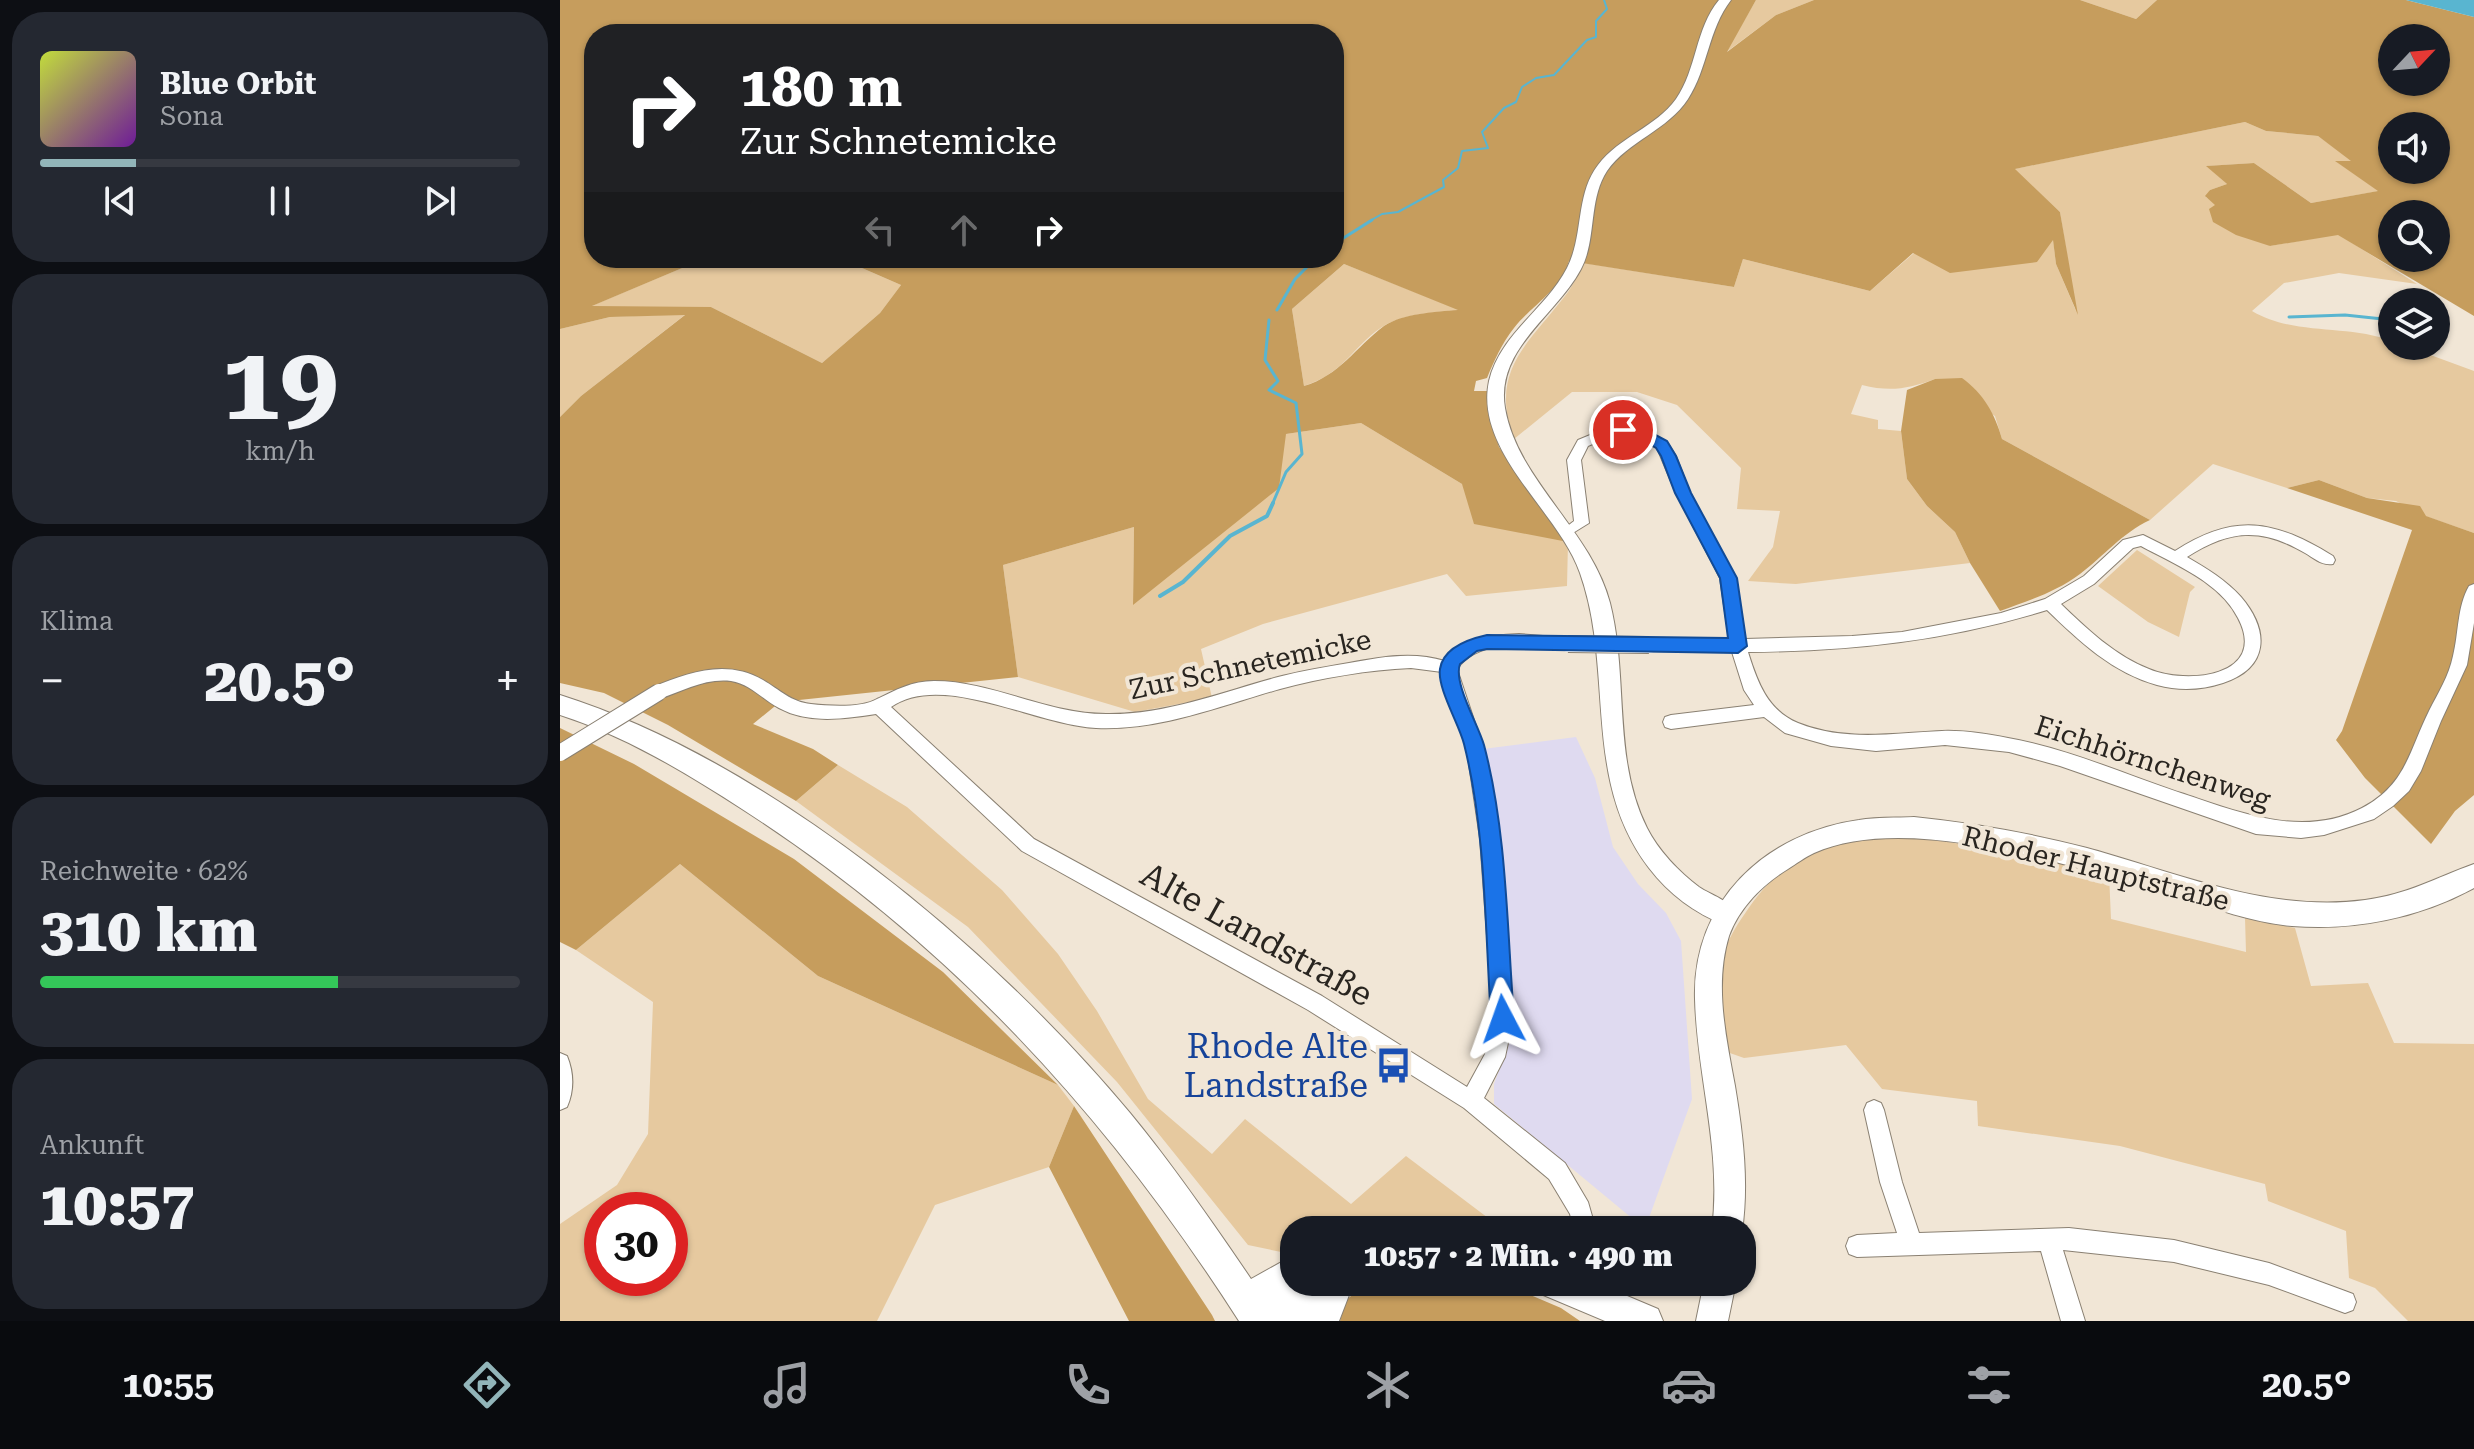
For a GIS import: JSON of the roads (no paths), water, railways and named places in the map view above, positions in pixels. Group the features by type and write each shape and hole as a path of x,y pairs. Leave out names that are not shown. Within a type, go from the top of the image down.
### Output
{"main road":[{"path":"560,705 581,711 680,757 841,860 959,957 1069,1069 1120,1126 1253,1311 1280,1285"},
{"name":"Rhoder Hauptstraße","path":"1729,1216 1725,1112 1709,1008 1709,965 1725,914 1741,892 1777,859 1822,836 1870,827 1925,829 2005,841 2243,905 2293,914 2363,912 2389,907 2415,901 2474,875"},
{"path":"1278,1321 1311,1296"},
{"path":"1322,1321 1332,1296"},
{"path":"1593,1296 1646,1321"},
{"path":"1712,1321 1717,1296"}],"street":[{"path":"1725,0 1709,24 1691,85 1683,98 1664,119 1614,154 1599,172 1588,198 1578,262 1559,292 1514,342 1501,364 1496,386 1496,402 1508,444 1568,531 1586,563 1602,611 1615,768 1619,793 1633,830 1658,864 1682,888 1702,905 1725,914"},
{"name":"Eichhörnchenweg","path":"1568,531 1582,523 1574,460 1583,443 1595,436 1623,430 1645,435 1662,445 1683,493 1728,578 1738,646 1752,690 1767,710 1791,728 1831,739 1876,744 1945,738 2009,745 2060,759 2256,826 2290,832 2317,830 2356,818 2385,802 2415,768 2434,716 2459,667 2469,599 2474,590"},
{"path":"2175,558 2209,536 2226,530 2251,528 2290,538 2328,560"},
{"path":"1471,1101 1495,1057 1503,1019 1489,838 1474,744 1449,668 1461,651 1487,642 1738,646 1918,638 2006,619 2050,603 2089,580 2134,540 2143,540 2225,591 2245,615 2254,639 2251,657 2230,677 2193,685 2149,676 2111,657 2050,603"},
{"name":"Zur Schnetemicke","path":"560,753 659,692 696,678 734,674 751,680 793,708 846,712 879,707 891,696 908,691 951,688 1076,719 1115,721 1199,708 1273,684 1362,667 1419,660 1449,668"},
{"name":"Alte Landstraße","path":"879,707 938,759 1001,824 1028,845 1315,1003 1471,1101 1557,1171 1582,1216"},
{"path":"1671,722 1767,710"},
{"path":"560,1063 563,1091 560,1100"},
{"path":"1874,1110 1891,1182 1912,1245"},
{"path":"1857,1246 2069,1239 2174,1251 2269,1274 2345,1302"},
{"path":"2049,1240 2073,1321"}],"water":[{"path":"2406,0 2474,0 2474,17"}],"waterway":[{"path":"1368,222 1382,214 1398,212 1444,187 1443,180 1458,168 1462,151 1488,148 1482,132 1504,108 1516,102 1522,87 1536,78 1554,75 1587,40 1596,37 1596,21 1607,9 1604,0"},
{"path":"1344,238 1372,220"},
{"path":"1277,310 1295,279 1306,268"},
{"path":"2289,317 2345,315 2378,319"},
{"path":"1269,320 1265,360 1278,381 1269,390 1296,403 1302,454 1286,472 1272,505"},
{"path":"1160,596 1183,582 1230,536 1267,516 1273,503"}],"place":[{"name":"Rhode Alte Landstraße","path":"1394,1066"}]}
